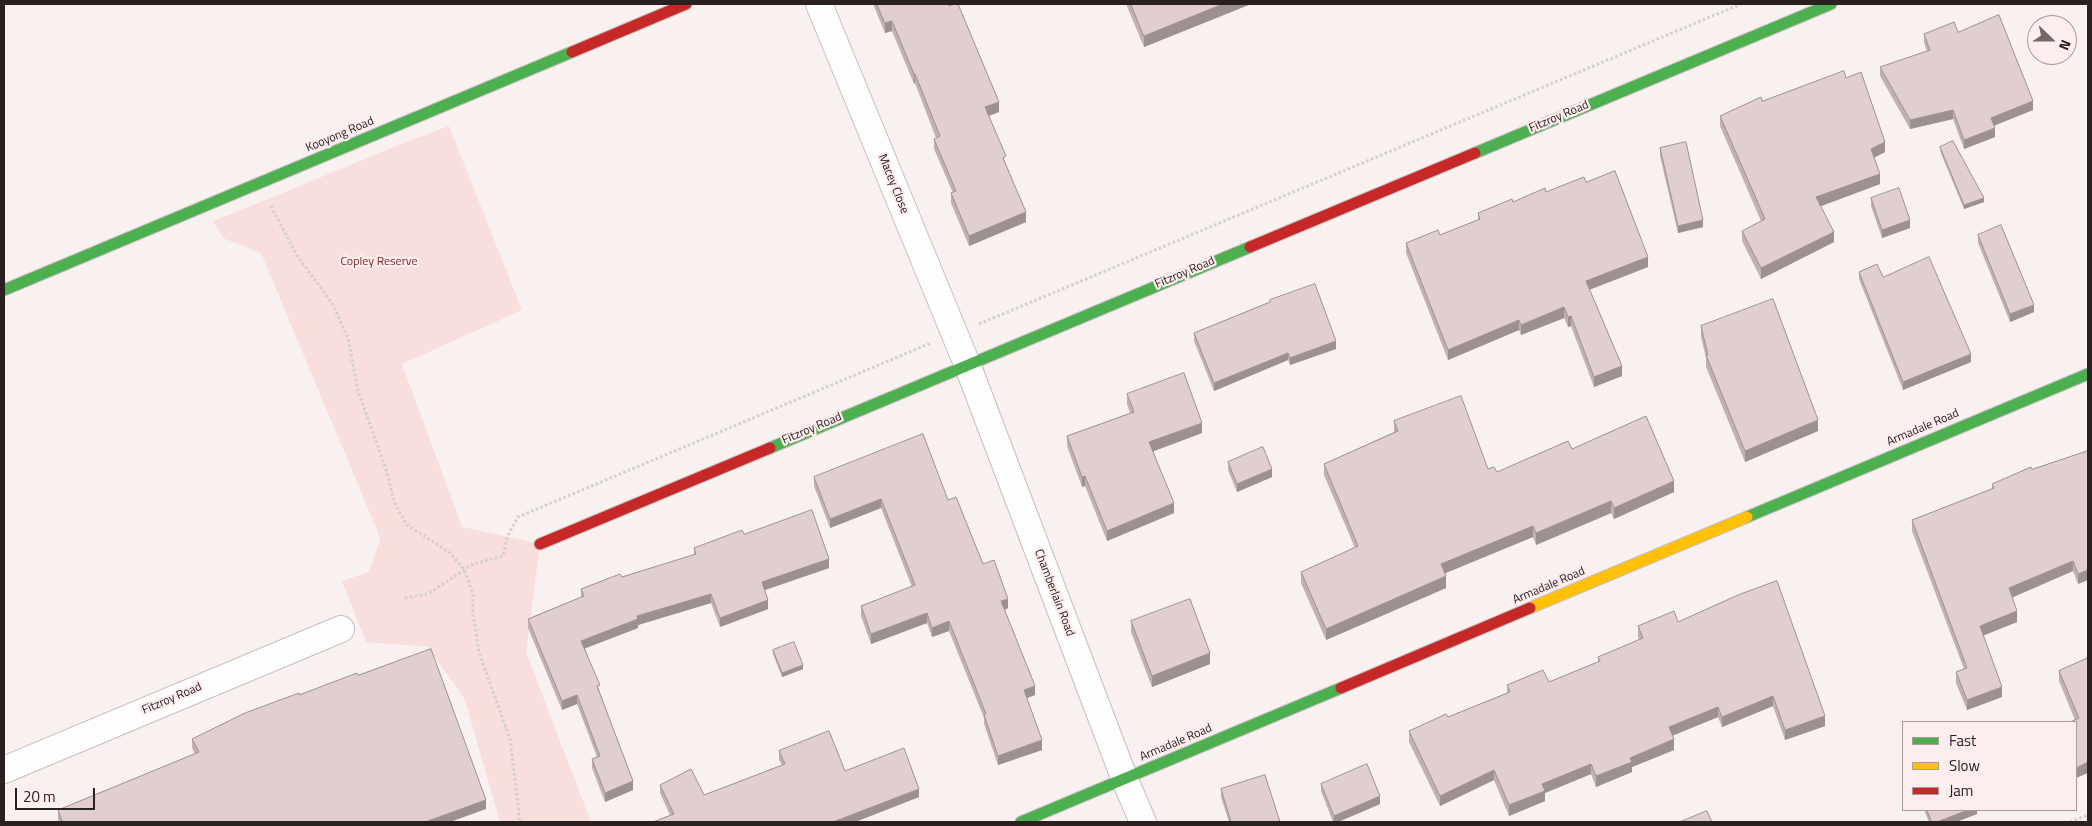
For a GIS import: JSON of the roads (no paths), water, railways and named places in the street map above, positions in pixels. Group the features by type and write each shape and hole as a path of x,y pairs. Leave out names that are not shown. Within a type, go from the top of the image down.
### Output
{"street":[{"name":"Kooyong Road","path":"4,290 686,4"},
{"name":"Macey Close","path":"819,4 967,364"},
{"name":"Fitzroy Road","path":"540,544 1831,4"},
{"name":"Chamberlain Road","path":"967,364 1125,780 1143,822"},
{"name":"Armadale Road","path":"1021,822 1125,780 2088,374"},
{"name":"Fitzroy Road","path":"4,770 341,628"}],"park label":[{"name":"Copley Reserve","path":"379,262"}]}
